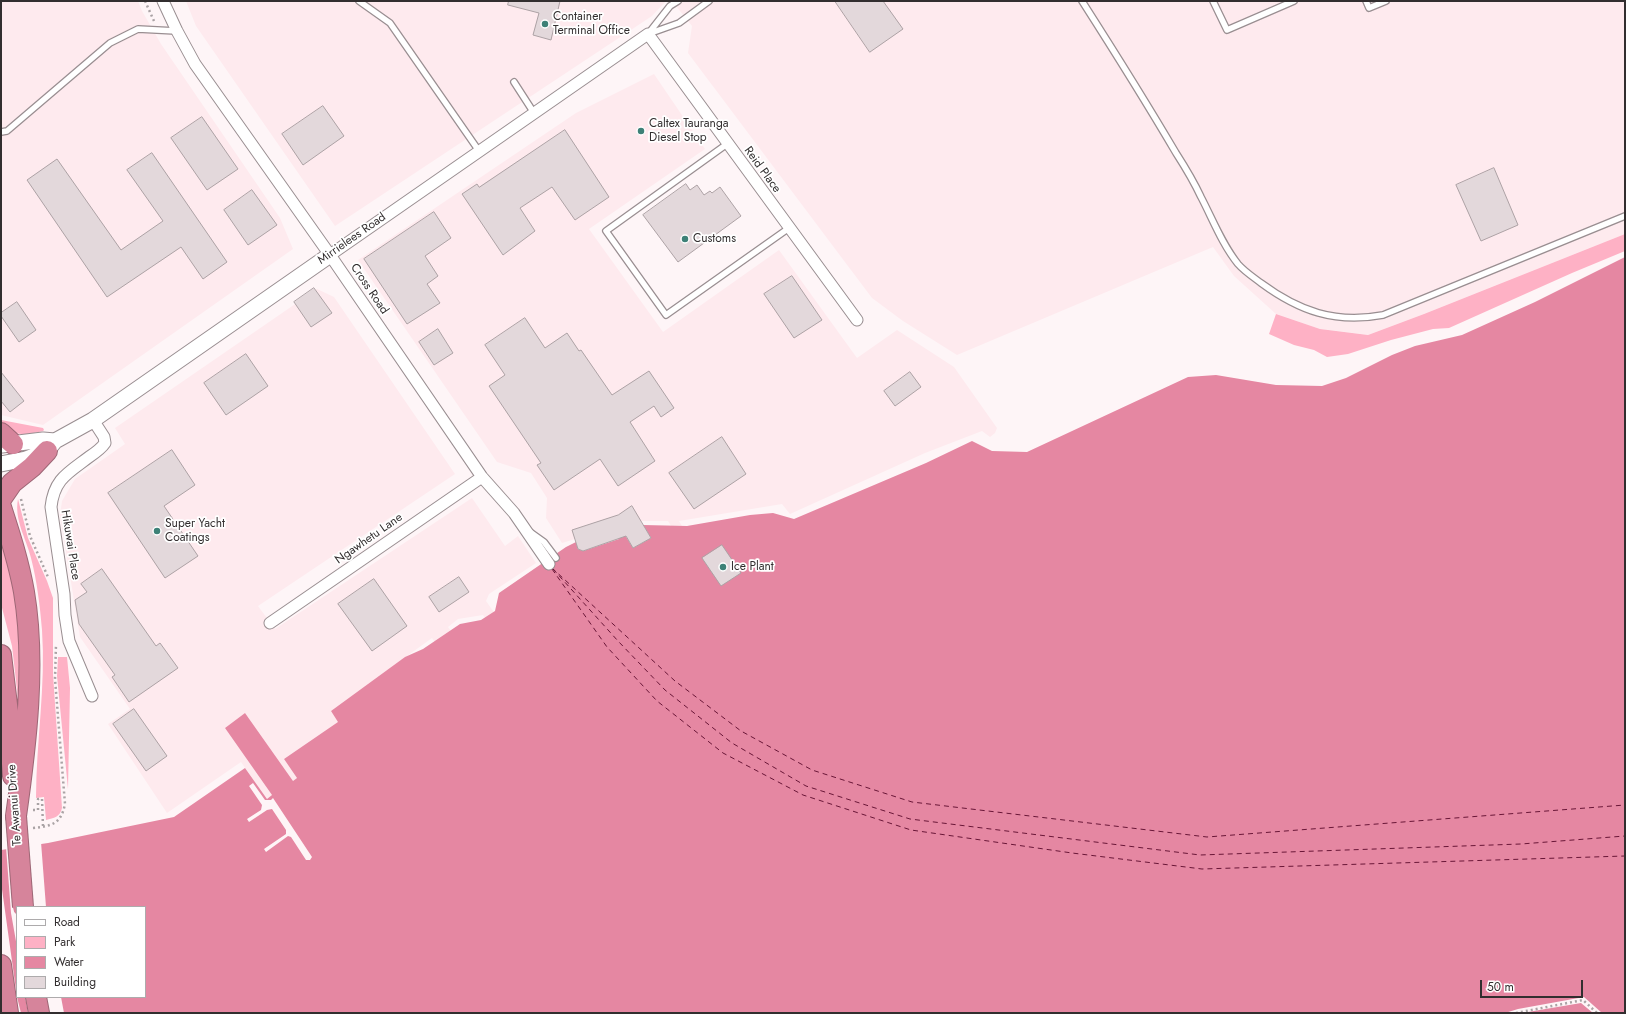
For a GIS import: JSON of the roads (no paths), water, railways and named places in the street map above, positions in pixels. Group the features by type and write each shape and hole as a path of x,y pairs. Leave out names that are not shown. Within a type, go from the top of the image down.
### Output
{"highway":[{"path":"10,496 12,482 32,467 51,446"},
{"path":"1,507 16,556 24,591 29,639 25,754 26,818"},
{"name":"Te Awanui Drive","path":"1,655 8,713 26,818 23,906"},
{"path":"1,965 8,1013"},
{"path":"36,998 39,1013"}],"main road":[{"name":"Mirrielees Road","path":"1,464 26,459 51,446 93,420 330,255"},
{"name":"Mirrielees Road","path":"5,441 44,440 51,446"}],"street":[{"name":"Cross Road","path":"163,1 195,64 330,255 482,477 514,513 525,529 553,561"},
{"name":"Mirrielees Road","path":"330,255 648,34"},
{"name":"Reid Place","path":"648,34 857,320"},
{"name":"Hikuwai Place","path":"92,696 69,641 65,615 64,594 51,507 52,493 61,479 99,450 105,443 104,437 93,420"},
{"name":"Ngawhetu Lane","path":"270,623 482,477"}],"lane":[{"path":"359,1 390,23 479,151"},
{"path":"648,34 670,6 678,1"},
{"path":"648,34 679,23 709,1"},
{"path":"1082,1 1177,153 1220,235 1239,265 1272,291 1313,311 1348,319 1383,315 1625,216"},
{"path":"1213,1 1227,30 1294,1"},
{"path":"1366,1 1369,8 1386,1"},
{"path":"1,132 7,130 110,43 138,30 177,31"},
{"path":"514,82 534,113"},
{"path":"727,144 606,231 666,315 789,228"}],"water":[{"path":"1625,257 1625,1013 1,1013 1,850 48,843 174,817 245,768 267,799 272,795 225,728 245,713 293,781 297,778 284,759 338,722 331,711 405,657 423,649 460,624 481,620 495,611 499,593 566,547 576,542 578,549 583,551 619,539 617,531 620,527 633,548 651,538 643,525 687,526 750,515 773,513 794,519 926,463 972,441 992,451 1027,452 1188,377 1216,375 1276,385 1322,386 1346,378 1392,355 1415,346 1462,335 1535,302"}],"place":[{"name":"Container Terminal Office","path":"545,24"},
{"name":"Caltex Tauranga Diesel Stop","path":"641,131"},
{"name":"Customs","path":"685,239"},
{"name":"Super Yacht Coatings","path":"157,531"},
{"name":"Ice Plant","path":"723,567"}]}
